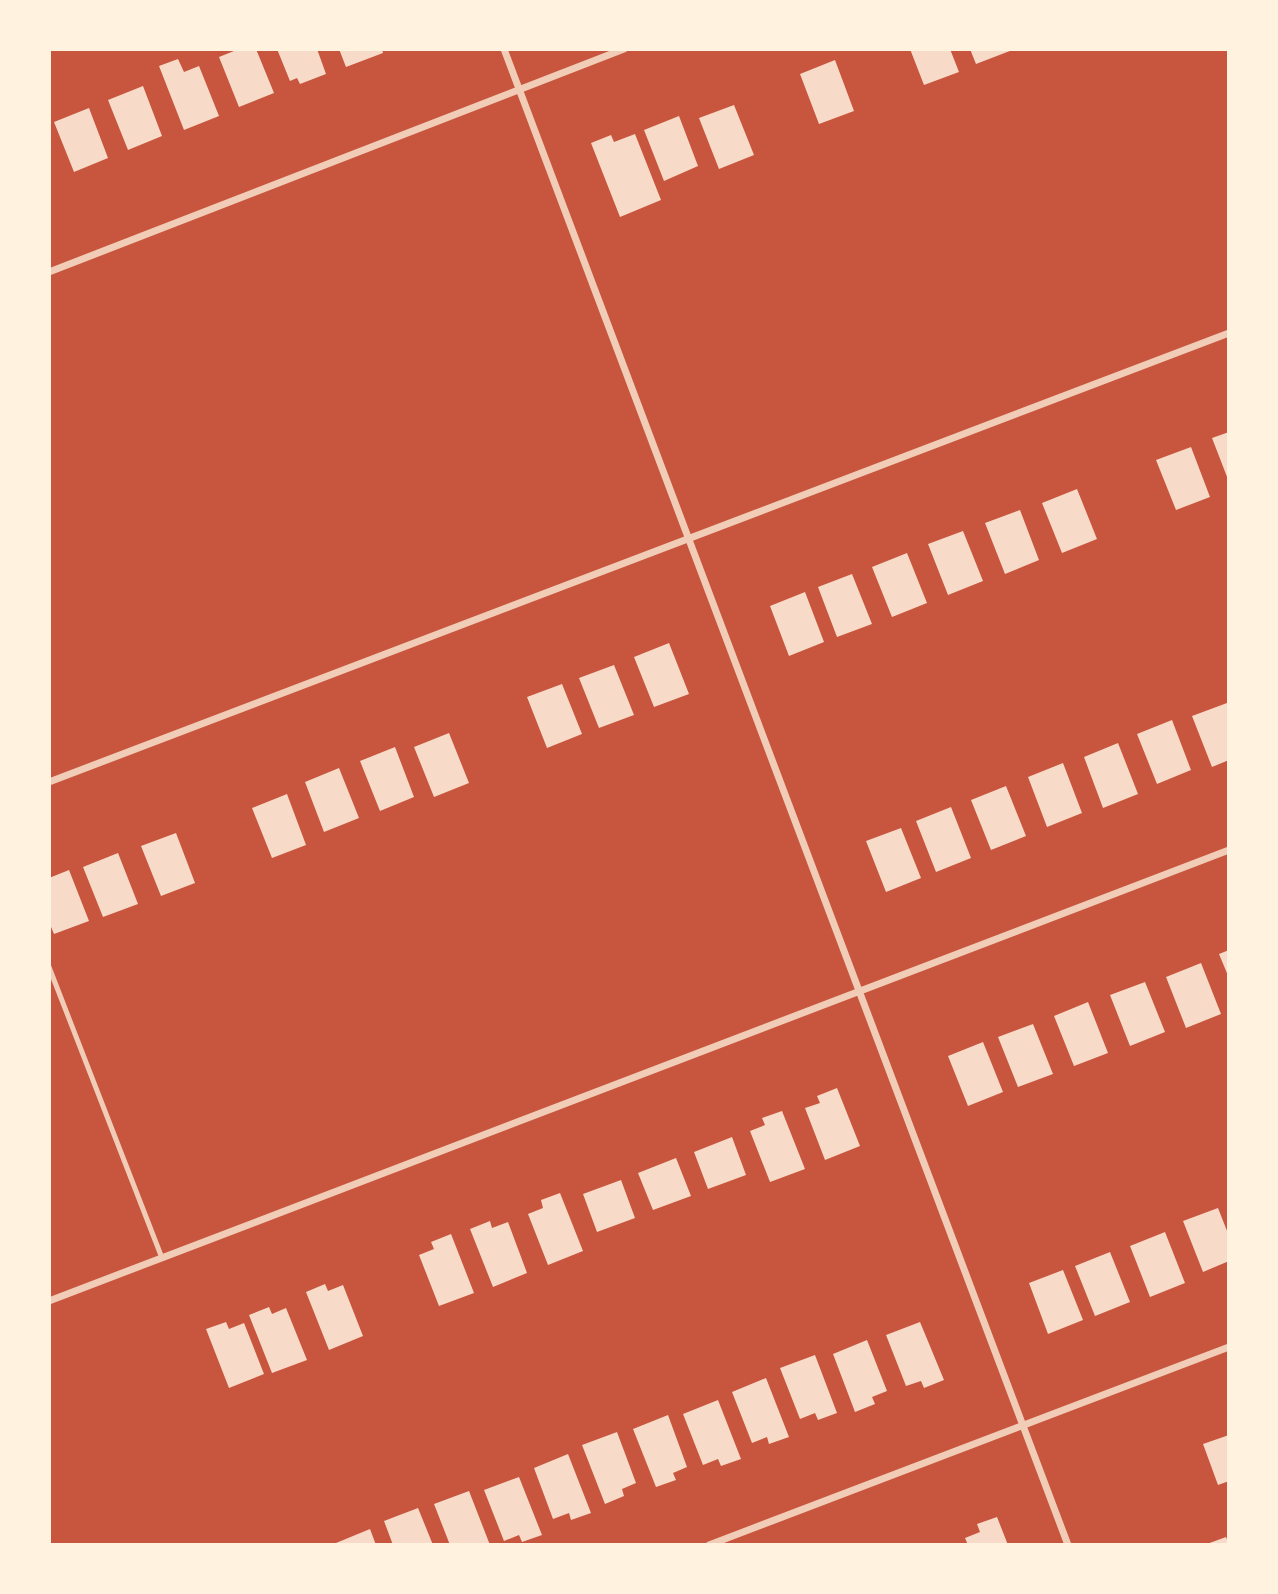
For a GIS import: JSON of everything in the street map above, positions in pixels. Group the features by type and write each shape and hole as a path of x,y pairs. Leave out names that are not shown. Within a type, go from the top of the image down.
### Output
{"street":[{"path":"504,49 1069,1545"},
{"path":"49,272 624,49"},
{"path":"49,782 1229,333"},
{"path":"49,1300 1229,850"},
{"path":"709,1545 1229,1348"}],"lane":[{"path":"49,967 162,1258"}],"building":[{"path":"239,49 256,49 274,93 239,107 219,57"},
{"path":"277,49 317,49 326,74 300,84 297,78 290,81"},
{"path":"339,49 382,49 383,53 346,67"},
{"path":"910,49 950,49 959,72 924,85"},
{"path":"970,49 1015,49 976,64"},
{"path":"178,59 184,72 199,66 219,116 184,130 159,66"},
{"path":"835,60 854,111 819,124 800,74"},
{"path":"143,86 162,136 128,150 108,100"},
{"path":"734,105 754,155 719,169 699,118"},
{"path":"89,108 108,158 74,172 54,122"},
{"path":"679,116 698,166 664,181 644,130"},
{"path":"635,134 661,200 620,217 591,143 611,135 614,142"},
{"path":"1229,432 1229,482 1212,438"},
{"path":"1191,447 1210,497 1176,510 1156,460"},
{"path":"1077,489 1097,539 1062,553 1042,503"},
{"path":"1020,510 1039,560 1005,574 985,523"},
{"path":"963,531 983,581 948,595 928,544"},
{"path":"907,553 927,603 892,617 872,567"},
{"path":"852,574 872,624 837,637 818,587"},
{"path":"805,592 824,642 789,656 770,606"},
{"path":"669,643 689,694 654,707 634,657"},
{"path":"614,665 634,715 599,728 579,678"},
{"path":"562,684 582,734 547,748 527,697"},
{"path":"1227,703 1229,760 1212,767 1192,716"},
{"path":"1172,720 1191,770 1157,784 1137,734"},
{"path":"449,733 469,783 434,797 414,747"},
{"path":"1118,743 1138,794 1103,808 1084,757"},
{"path":"395,747 414,797 380,811 360,761"},
{"path":"1063,763 1082,813 1047,827 1028,777"},
{"path":"339,768 359,818 324,832 305,782"},
{"path":"1006,786 1026,836 991,850 971,800"},
{"path":"287,794 306,845 272,858 252,808"},
{"path":"951,807 971,858 936,872 916,821"},
{"path":"901,828 921,878 886,892 866,841"},
{"path":"176,833 195,883 161,896 141,846"},
{"path":"118,853 138,904 103,917 83,867"},
{"path":"69,870 89,921 54,934 49,922 49,878"},
{"path":"1229,950 1229,978 1219,954"},
{"path":"1201,963 1221,1014 1186,1028 1166,977"},
{"path":"1145,982 1165,1032 1130,1046 1110,995"},
{"path":"1088,1002 1108,1053 1074,1066 1054,1016"},
{"path":"1033,1024 1053,1074 1018,1087 998,1037"},
{"path":"983,1042 1003,1092 968,1106 948,1056"},
{"path":"837,1088 860,1146 825,1160 805,1108 820,1103 817,1096"},
{"path":"782,1111 805,1169 770,1182 750,1131 765,1125 762,1118"},
{"path":"732,1137 746,1175 708,1189 694,1152"},
{"path":"676,1158 691,1196 653,1210 638,1173"},
{"path":"621,1180 635,1218 597,1232 583,1194"},
{"path":"560,1193 583,1251 548,1265 528,1214 543,1208 541,1200"},
{"path":"1218,1208 1229,1236 1229,1261 1203,1272 1183,1221"},
{"path":"490,1221 492,1228 508,1222 527,1273 493,1287 470,1229"},
{"path":"1165,1232 1185,1283 1150,1297 1130,1246"},
{"path":"451,1234 474,1293 439,1306 419,1255 434,1249 431,1242"},
{"path":"1110,1252 1130,1302 1095,1316 1075,1266"},
{"path":"1063,1270 1083,1320 1048,1334 1029,1283"},
{"path":"325,1284 328,1291 343,1285 363,1336 329,1350 306,1292"},
{"path":"269,1307 272,1314 286,1308 307,1360 272,1373 249,1315"},
{"path":"226,1322 229,1329 244,1323 264,1374 229,1388 206,1329"},
{"path":"920,1322 944,1380 924,1388 921,1381 906,1386 886,1335"},
{"path":"867,1340 887,1391 872,1397 875,1404 855,1412 833,1354"},
{"path":"815,1355 837,1413 818,1420 815,1413 800,1419 780,1368"},
{"path":"766,1378 789,1437 769,1444 767,1437 752,1443 732,1392"},
{"path":"718,1400 741,1459 721,1466 718,1459 703,1465 683,1414"},
{"path":"668,1415 687,1467 673,1473 676,1480 656,1487 633,1429"},
{"path":"617,1432 636,1483 622,1489 624,1496 605,1504 582,1445"},
{"path":"1229,1435 1229,1481 1218,1485 1203,1444"},
{"path":"568,1454 591,1513 571,1520 569,1513 553,1519 534,1468"},
{"path":"519,1477 542,1535 522,1542 519,1535 504,1541 484,1490"},
{"path":"469,1491 490,1545 450,1545 434,1504"},
{"path":"418,1508 433,1545 393,1545 384,1521"},
{"path":"997,1517 1008,1545 968,1545 965,1538 980,1532 977,1524"},
{"path":"370,1529 376,1545 336,1545 336,1543"},
{"path":"1226,1537 1229,1545 1204,1545"}]}
